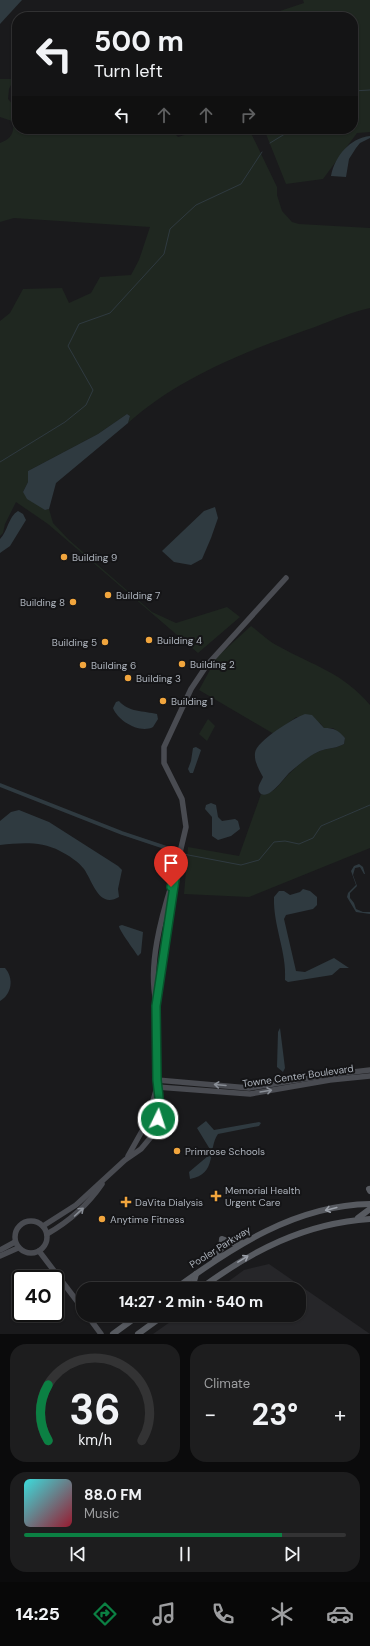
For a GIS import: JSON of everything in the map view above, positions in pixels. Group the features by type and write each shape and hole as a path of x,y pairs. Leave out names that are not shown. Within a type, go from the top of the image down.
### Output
{"main road":[{"name":"Pooler Parkway","path":"185,1282 236,1247 262,1233 301,1217 333,1208 370,1204"},
{"path":"355,1220 364,1216 370,1209"},
{"path":"211,1281 239,1261 273,1243 308,1230 355,1220 370,1219"},
{"path":"211,1263 220,1251 222,1239 233,1243 253,1234 262,1233"},
{"path":"194,1282 196,1274"},
{"path":"113,1334 129,1322"},
{"path":"138,1334 154,1322"}],"street":[{"path":"43,1226 63,1215 107,1178 125,1160 145,1145 154,1131 160,1106 157,1087 156,1006 177,866 186,827 182,799 164,763 164,747 167,737 191,689 207,665 286,578"},
{"name":"Towne Center Boulevard","path":"157,1080 250,1088 327,1075 370,1070"},
{"name":"Towne Center Boulevard","path":"157,1087 250,1094 330,1080 370,1076"},
{"path":"125,1160 147,1122 157,1087"},
{"path":"47,1234 70,1220 82,1210 107,1178"},
{"path":"31,1221 43,1226 47,1234 46,1244 39,1251 28,1253 18,1248 15,1242 15,1233 22,1223 31,1221"},
{"path":"0,1250 15,1242"},
{"path":"0,1256 18,1248"},
{"path":"39,1251 76,1300"},
{"path":"92,1322 100,1334"}],"shaded area":[{"path":"0,0 22,0 0,24"},
{"path":"303,0 370,0 370,132 358,133 358,12 277,12 304,3"},
{"path":"0,79 12,79 8,99 12,103 12,121 0,117"},
{"path":"12,134 175,134 178,137 187,134 251,134 277,187 277,195 282,211 292,222 299,224 370,228 370,308 349,314 265,345 217,366 170,391 128,423 130,416 127,414 98,434 28,471 28,482 23,492 45,510 49,509 53,523 68,539 152,612 176,623 227,607 240,617 198,653 48,524 16,502 5,524 3,533 0,536 0,321 10,313 23,289 62,288 69,303 91,293 100,277 131,275 139,260 150,227 14,218 0,222 0,143 7,140"},
{"path":"266,134 356,134 323,179 286,184"},
{"path":"370,136 370,138 360,143 349,159 346,177 331,176 336,162 344,149 356,140"},
{"path":"127,414 130,416 128,423 56,483 49,509 45,510 27,499 23,492 28,482 28,471 98,434"},
{"path":"215,507 218,518 202,559 191,565 174,562 162,551 204,511"},
{"path":"18,511 23,514 26,520 10,546 0,553 0,539 3,536 10,520"},
{"path":"251,626 274,644 338,677 349,685 370,705 370,848 249,897 184,894 188,847 239,856 261,794 270,793 274,790 293,770 309,757 323,750 344,744 345,738 333,728 324,728 320,723 296,717 274,734 199,690 217,657"},
{"path":"119,701 123,705 132,709 157,714 158,719 153,727 148,729 142,729 130,725 124,722 113,708 116,702"},
{"path":"305,714 312,715 324,728 331,728 338,731 345,738 344,744 314,754 289,773 272,791 265,795 261,794 258,788 263,777 255,759 257,748 276,730"},
{"path":"208,719 215,726 207,741 199,734"},
{"path":"196,747 201,750 193,773 190,773 188,769 193,748"},
{"path":"211,803 216,805 218,817 222,821 235,819 238,821 240,829 231,836 218,840 212,836 212,817 205,809 206,805"},
{"path":"19,810 49,822 118,866 122,870 118,889 119,897 112,900 106,900 102,897 97,892 82,866 60,851 38,844 23,843 0,845 0,821 11,812"},
{"path":"359,864 363,867 365,874 360,867 355,868 353,875 357,886 350,893 350,898 356,909 363,912 370,912 370,914 356,912 347,897 348,893 356,885 351,871 354,866"},
{"path":"303,889 310,891 317,897 317,905 313,909 286,915 284,919 296,971 305,972 334,958 349,968 340,968 332,975 288,982 285,980 284,959 274,908 274,897 279,891 284,891 290,895 300,892"},
{"path":"122,925 143,932 141,953 138,956 124,936 119,926"},
{"path":"0,968 5,968 11,981 7,994 0,1001"},
{"path":"280,1028 285,1068 283,1072 277,1067 278,1032"},
{"path":"206,1121 214,1130 259,1122 261,1123 259,1126 218,1134 208,1167 205,1172 190,1179 189,1172 208,1156 211,1151 197,1128"},
{"path":"269,1264 295,1282 228,1282 244,1270"},
{"path":"306,1290 370,1334 153,1334 170,1322 306,1322"}],"waterway":[{"path":"358,91 370,90"},
{"path":"270,143 285,134"},
{"path":"0,462 65,422 86,405 93,390 68,346 79,324 110,313 164,254 170,229 196,205 241,184 262,152"},
{"path":"0,785 122,833 173,850"},
{"path":"183,854 241,865 259,860 274,842 285,841 299,844 313,838 321,826 370,805"}],"place":[{"name":"Building 9","path":"64,557"},
{"name":"Building 7","path":"108,595"},
{"name":"Building 8","path":"73,602"},
{"name":"Building 4","path":"149,640"},
{"name":"Building 5","path":"105,642"},
{"name":"Building 2","path":"182,664"},
{"name":"Building 6","path":"83,665"},
{"name":"Building 3","path":"128,678"},
{"name":"Building 1","path":"163,701"},
{"name":"Primrose Schools","path":"177,1151"},
{"name":"Memorial Health Urgent Care","path":"216,1196"},
{"name":"DaVita Dialysis","path":"126,1202"},
{"name":"Anytime Fitness","path":"102,1219"}],"route":[{"path":"158,1119 160,1114 160,1096 157,1087 156,1006 177,866 171,887"}]}
